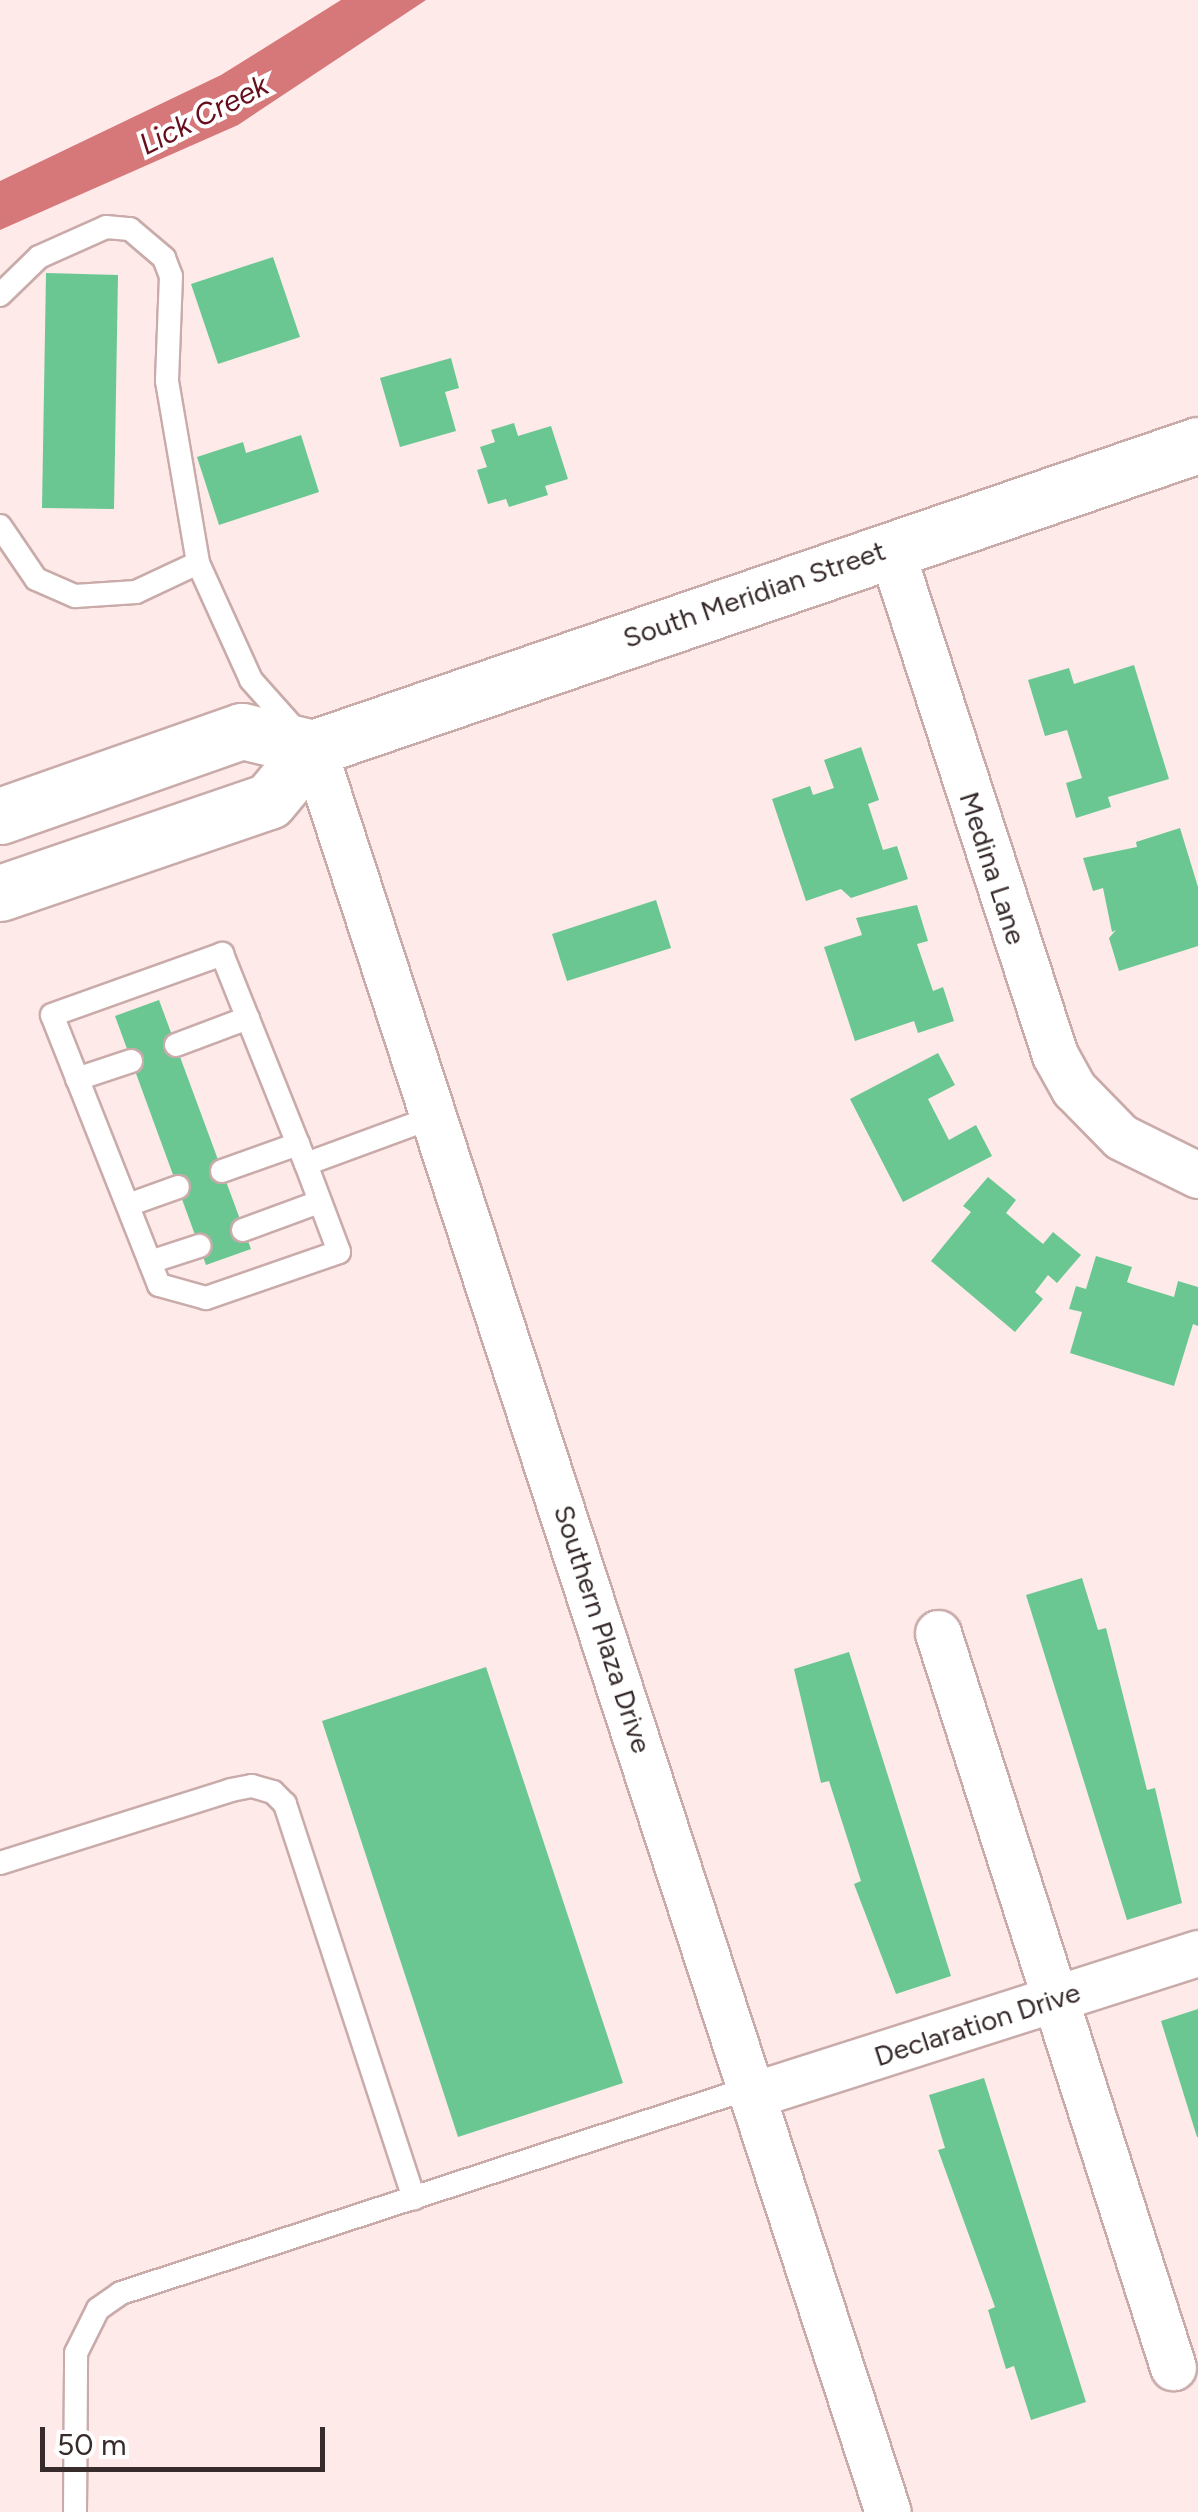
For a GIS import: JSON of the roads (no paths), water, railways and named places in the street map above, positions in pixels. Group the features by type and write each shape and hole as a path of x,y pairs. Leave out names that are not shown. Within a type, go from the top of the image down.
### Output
{"main road":[{"name":"South Meridian Street","path":"312,748 890,547 1198,445"},
{"path":"0,816 242,731 312,748 268,801 0,893"}],"street":[{"name":"Medina Lane","path":"890,547 1055,1055 1086,1104 1149,1155 1198,1176"},
{"name":"Southern Plaza Drive","path":"312,748 754,2091 888,2512"},
{"path":"938,1633 1173,2367"},
{"name":"Declaration Drive","path":"754,2091 1198,1954"}],"lane":[{"path":"0,294 39,256 106,228 130,228 164,258 171,276 167,381 198,564 251,680 312,748"},
{"path":"0,526 36,579 76,596 136,592 198,564"},
{"path":"222,954 248,1018 339,1252 206,1298 160,1285 52,1015 222,954"},
{"path":"176,1045 248,1018"},
{"path":"77,1079 131,1061"},
{"path":"222,1171 302,1154 434,1117"},
{"path":"128,1205 178,1187"},
{"path":"243,1230 319,1202"},
{"path":"150,1262 199,1246"},
{"path":"0,1863 230,1790 252,1786 273,1792 285,1804 414,2198"},
{"path":"75,2512 76,2353 98,2309 121,2293 754,2091"}],"water":[{"name":"Lick Creek","path":"341,0 426,0 238,125 0,230 0,181 221,75"}]}
